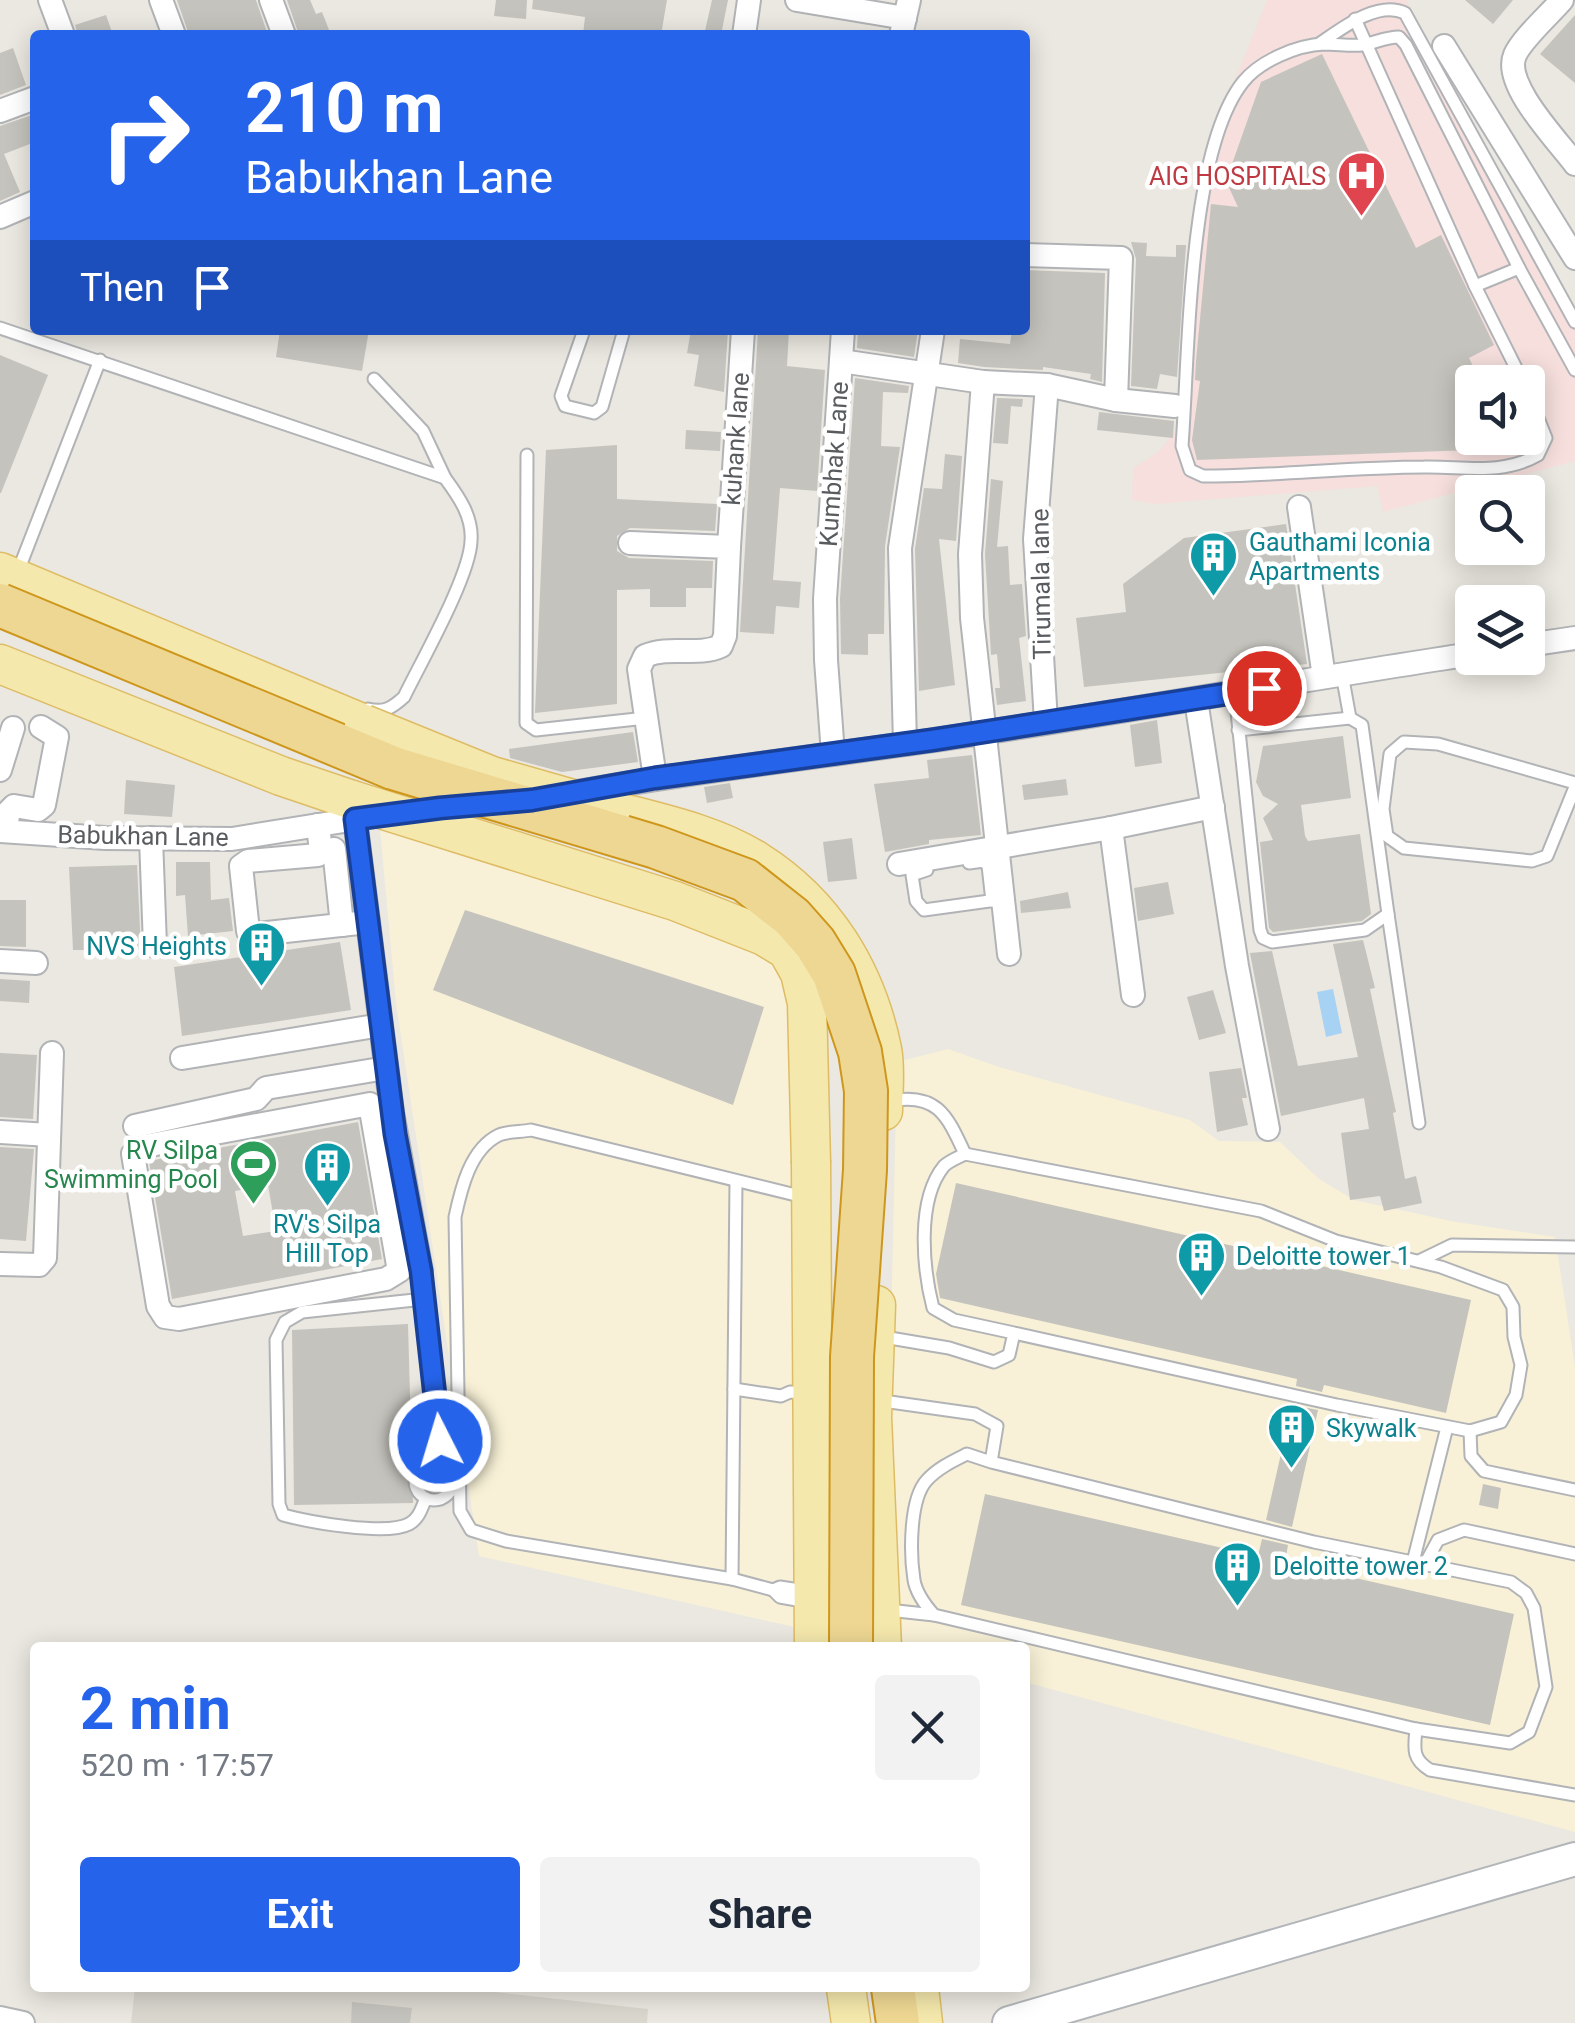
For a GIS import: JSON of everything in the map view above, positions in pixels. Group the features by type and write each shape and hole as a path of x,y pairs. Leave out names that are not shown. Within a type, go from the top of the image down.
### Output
{"highway":[{"path":"0,605 393,768 656,847 744,880 792,916 815,943 834,974 860,1052 866,1091 865,1170 852,1358 852,1642"},
{"path":"0,629 322,764 732,901 798,950 831,1018 839,1095 828,1357 830,1642"},
{"path":"870,1992 874,2023"},
{"path":"894,1992 898,2023"}],"main road":[{"path":"11,563 492,776 688,830 756,860 804,898 837,934 866,996 883,1052 872,1400 881,1642"},
{"path":"0,664 282,776 354,810 675,900 764,936 787,950 800,972 806,1004 811,1181 802,1398 812,1456 814,1642"},
{"path":"812,1456 873,1457"},
{"path":"812,1514 875,1511"},
{"path":"1010,2023 1575,1859"},
{"path":"846,1992 850,2023"},
{"path":"919,1992 923,2023"}],"street":[{"path":"50,0 62,30"},
{"path":"162,0 172,30"},
{"path":"272,0 282,30"},
{"path":"745,30 749,0"},
{"path":"797,0 905,18"},
{"path":"1562,0 1515,54 1512,69 1518,88 1575,164"},
{"path":"1444,46 1575,258"},
{"path":"0,111 30,100"},
{"path":"1030,255 1121,258 1116,400"},
{"name":"kuhank lane","path":"646,718 640,669 645,656 658,650 712,650 722,646 725,636 743,335"},
{"name":"Kumbhak Lane","path":"833,754 826,599 843,335"},
{"path":"905,744 900,548 932,335"},
{"path":"841,361 983,382 1047,385 1116,400 1175,406"},
{"path":"983,382 970,554 972,618 999,847 998,900 1009,954"},
{"name":"Tirumala lane","path":"1046,722 1035,540 1047,385"},
{"path":"1299,507 1333,675"},
{"path":"630,543 729,547"},
{"path":"1545,642 1575,638"},
{"name":"Babukhan Lane","path":"2,831 232,839 318,825 354,810 532,800 655,778 1196,700 1455,657"},
{"path":"1196,700 1237,966 1268,1129"},
{"path":"646,718 655,778"},
{"path":"2,831 9,811 7,801 38,810 44,805 57,738 42,727"},
{"path":"0,770 13,728"},
{"path":"899,864 954,860 999,847 1213,808"},
{"path":"354,810 386,1068 382,1114 399,1272 386,1279 272,1303 165,1318 158,1306 132,1167 133,1154 145,1146 366,1104 382,1114"},
{"path":"318,825 318,855 242,864 246,927 250,933 258,934 368,922"},
{"path":"1112,828 1133,995"},
{"path":"151,838 154,946"},
{"path":"334,849 342,925"},
{"path":"0,961 36,963"},
{"path":"182,1058 381,1025"},
{"path":"0,1264 39,1266 45,1258 52,1052"},
{"path":"135,1126 256,1099 266,1088 386,1068"},
{"path":"0,1132 49,1135"},
{"path":"389,1158 421,1271"},
{"path":"0,2018 24,2023"}],"lane":[{"path":"1538,455 1522,463 1486,470 1426,466 1215,476 1190,470 1182,446 1196,247 1211,152 1224,116 1245,80 1274,58 1319,44 1355,19 1386,10 1405,13 1575,322"},
{"path":"1355,19 1514,365"},
{"path":"1319,44 1364,45 1388,37 1399,38 1406,45 1575,370"},
{"path":"1468,167 1486,158"},
{"path":"1475,286 1519,268"},
{"path":"0,328 445,478"},
{"path":"582,335 560,396 565,406 594,414 602,408 623,335"},
{"path":"40,569 11,563 100,360"},
{"path":"357,713 381,712 404,697 462,575 472,543 470,522 424,431 374,379"},
{"path":"527,455 526,723 536,730 646,718"},
{"path":"1333,675 1350,718"},
{"path":"1234,693 1264,938 1272,942 1365,930 1388,914"},
{"path":"1238,730 1350,718 1362,725 1419,1123"},
{"path":"1404,742 1438,744 1575,784 1570,820 1547,856 1532,861 1404,848 1387,836 1385,823 1383,809 1390,754 1404,742"},
{"path":"954,860 984,861 998,900 931,910 920,907 912,875 954,860"},
{"path":"884,1102 904,1098 932,1102 950,1120 966,1154"},
{"path":"811,1181 736,1182 531,1130 500,1134 482,1148 462,1183 455,1217 460,1510 472,1530 506,1541 732,1579 772,1590 780,1597 813,1598"},
{"path":"966,1154 1261,1211 1336,1241 1419,1261 1503,1290 1513,1307 1514,1337 1521,1364 1516,1395 1501,1422 1470,1432 954,1320 933,1308 924,1272 927,1202 945,1165 966,1154"},
{"path":"732,1579 736,1182"},
{"path":"1419,1261 1452,1245 1575,1247"},
{"path":"421,1271 439,1418 439,1462"},
{"path":"424,1300 302,1312 286,1322 276,1340 282,1515 398,1527 416,1519 426,1498"},
{"path":"874,1335 949,1348 994,1362 1009,1355 1014,1333"},
{"path":"734,1390 802,1398"},
{"path":"872,1400 974,1414 997,1426 992,1462"},
{"path":"1419,1563 1446,1427"},
{"path":"1470,1432 1471,1456 1484,1471 1575,1490"},
{"path":"878,1609 934,1614 1416,1730 1510,1743 1529,1732 1546,1687 1534,1608 1526,1592 1511,1582 1314,1542 967,1454 948,1462 926,1480 917,1495 912,1519 914,1583 934,1614"},
{"path":"439,1462 450,1468 452,1487 445,1497 426,1498 418,1490 416,1477 427,1463 439,1462"},
{"path":"1419,1563 1438,1540 1464,1530 1575,1554"},
{"path":"1416,1730 1414,1752 1418,1763 1430,1770 1575,1795"}],"shaded area":[{"name":"AIG HOSPITALS","path":"1267,0 1406,0 1485,143 1575,321 1575,461 1522,475 1455,475 1455,493 1383,512 1377,486 1155,504 1132,500 1133,468 1158,452 1182,424 1205,155"},
{"path":"380,829 513,858 769,950 795,1002 799,1628 479,1556 396,1003"},
{"path":"948,1049 1190,1120 1219,1141 1280,1142 1319,1179 1354,1200 1456,1222 1555,1237 1575,1367 1575,1832 1030,1683 1030,1642 899,1642 889,1415 897,1062"},
{"path":"135,1992 494,1992 648,2009 647,2023 131,2023"}],"water":[{"path":"1333,989 1342,1033 1326,1037 1317,992"}],"building":[{"path":"177,0 256,0 266,30 187,30"},
{"path":"287,0 310,0 316,14 322,12 329,30 297,30"},
{"path":"496,0 527,0 526,19 494,16"},
{"path":"533,0 667,0 662,30 584,30 585,17 532,9"},
{"path":"712,0 728,0 722,30 705,30"},
{"path":"1465,0 1513,0 1493,24"},
{"path":"106,15 111,30 76,30 75,25"},
{"path":"1575,15 1575,83 1540,54"},
{"path":"13,48 26,85 0,95 0,53"},
{"path":"1322,54 1416,248 1441,235 1494,345 1469,358 1472,365 1455,365 1455,451 1197,460 1192,440 1200,381 1195,380 1196,361 1211,204 1238,207 1226,181 1261,82"},
{"path":"30,116 30,144 4,154 20,192 0,201 0,126"},
{"path":"1131,242 1147,243 1146,256 1176,257 1176,245 1186,245 1177,377 1160,374 1157,389 1131,386 1136,259"},
{"path":"1030,270 1105,273 1102,382 1090,379 1091,374 1043,367 958,363 960,339 1010,344 1011,335 1030,335"},
{"path":"279,335 368,335 362,371 276,357"},
{"path":"690,335 728,335 724,392 694,386 699,355 687,353"},
{"path":"758,335 789,335 787,366 825,370 817,491 780,488 773,580 801,582 799,608 776,606 774,634 740,632"},
{"path":"858,335 917,335 914,357 857,348"},
{"path":"0,355 48,375 1,493 0,493"},
{"path":"855,378 909,386 908,393 883,392 881,446 900,447 885,546 884,634 868,634 868,655 841,654 840,599"},
{"path":"997,398 1023,399 1022,407 1011,406 1008,444 993,443"},
{"path":"1099,412 1174,421 1173,438 1097,430"},
{"path":"686,430 721,432 720,451 685,449"},
{"path":"617,445 617,499 717,504 715,531 630,528 617,536 617,551 629,558 713,561 712,588 686,588 686,607 650,607 650,589 617,590 617,704 535,713 546,450"},
{"path":"945,454 962,456 956,541 939,539 955,685 919,691 915,549 924,488 942,489"},
{"path":"991,479 1003,481 997,547 1008,546 1010,585 1022,584 1026,636 1019,638 1026,701 997,705 995,688 1000,688 997,654 991,655 985,554"},
{"name":"Gauthami Iconia Apartments","path":"1286,524 1307,664 1084,687 1076,618 1126,612 1123,584 1184,538"},
{"path":"1157,720 1162,763 1135,767 1130,725"},
{"path":"633,732 638,762 562,772 510,758 509,749"},
{"path":"1343,736 1351,798 1301,805 1305,836 1308,841 1360,834 1371,914 1362,921 1273,932 1269,928 1260,842 1273,840 1263,818 1278,804 1263,796 1256,782 1263,746"},
{"path":"972,755 981,835 929,840 929,844 885,852 874,784 929,778 927,760"},
{"path":"1066,779 1068,795 1024,800 1022,785"},
{"path":"126,780 175,785 172,817 124,814"},
{"path":"730,783 733,798 707,803 704,787"},
{"path":"852,838 857,879 828,882 823,842"},
{"path":"176,862 210,862 211,900 229,898 233,931 188,936 185,895 176,896"},
{"path":"137,865 141,950 73,950 69,867"},
{"path":"1168,882 1174,914 1138,921 1134,888"},
{"path":"1068,892 1071,908 1021,913 1020,901"},
{"path":"0,900 26,900 26,947 0,946"},
{"path":"465,910 764,1007 733,1105 433,990"},
{"path":"1363,940 1375,988 1370,989 1396,1112 1393,1113 1405,1179 1416,1176 1422,1203 1384,1211 1380,1196 1350,1200 1341,1133 1369,1129 1364,1098 1281,1116 1250,953 1272,951 1298,1066 1358,1057 1333,944"},
{"name":"NVS Heights","path":"340,942 351,1010 182,1036 174,967"},
{"path":"0,979 30,981 29,1003 0,1001"},
{"path":"1213,990 1226,1033 1199,1040 1187,997"},
{"path":"0,1053 37,1055 33,1119 0,1117"},
{"path":"1241,1068 1248,1125 1217,1132 1209,1072"},
{"name":"RV's Silpa Hill Top","path":"358,1122 382,1259 172,1299 149,1161","holes":["268,1185 276,1231 243,1236 235,1191"]},
{"path":"0,1147 34,1149 26,1241 0,1239"},
{"name":"Deloitte tower 1","path":"956,1183 1471,1300 1446,1413 1324,1385 1322,1392 1296,1386 1297,1379 940,1298 936,1274"},
{"path":"408,1324 413,1503 294,1505 292,1330"},
{"name":"Skywalk","path":"1292,1405 1318,1410 1292,1527 1266,1520"},
{"path":"1483,1484 1501,1488 1498,1509 1479,1505"},
{"name":"Deloitte tower 2","path":"985,1494 1258,1556 1262,1539 1288,1545 1285,1562 1514,1614 1490,1725 961,1605"},
{"path":"352,2002 412,2008 410,2023 351,2023"}],"place":[{"name":"AIG HOSPITALS","path":"1361,218"},
{"name":"Gauthami Iconia Apartments","path":"1214,598"},
{"name":"NVS Heights","path":"262,988"},
{"name":"RV Silpa Swimming Pool","path":"253,1206"},
{"name":"RV's Silpa Hill Top","path":"327,1208"},
{"name":"Deloitte tower 1","path":"1201,1298"},
{"name":"Skywalk","path":"1291,1470"},
{"name":"Deloitte tower 2","path":"1238,1608"}],"route":[{"path":"440,1441 421,1271 398,1156 355,819 532,800 655,778 1264,688"}]}
